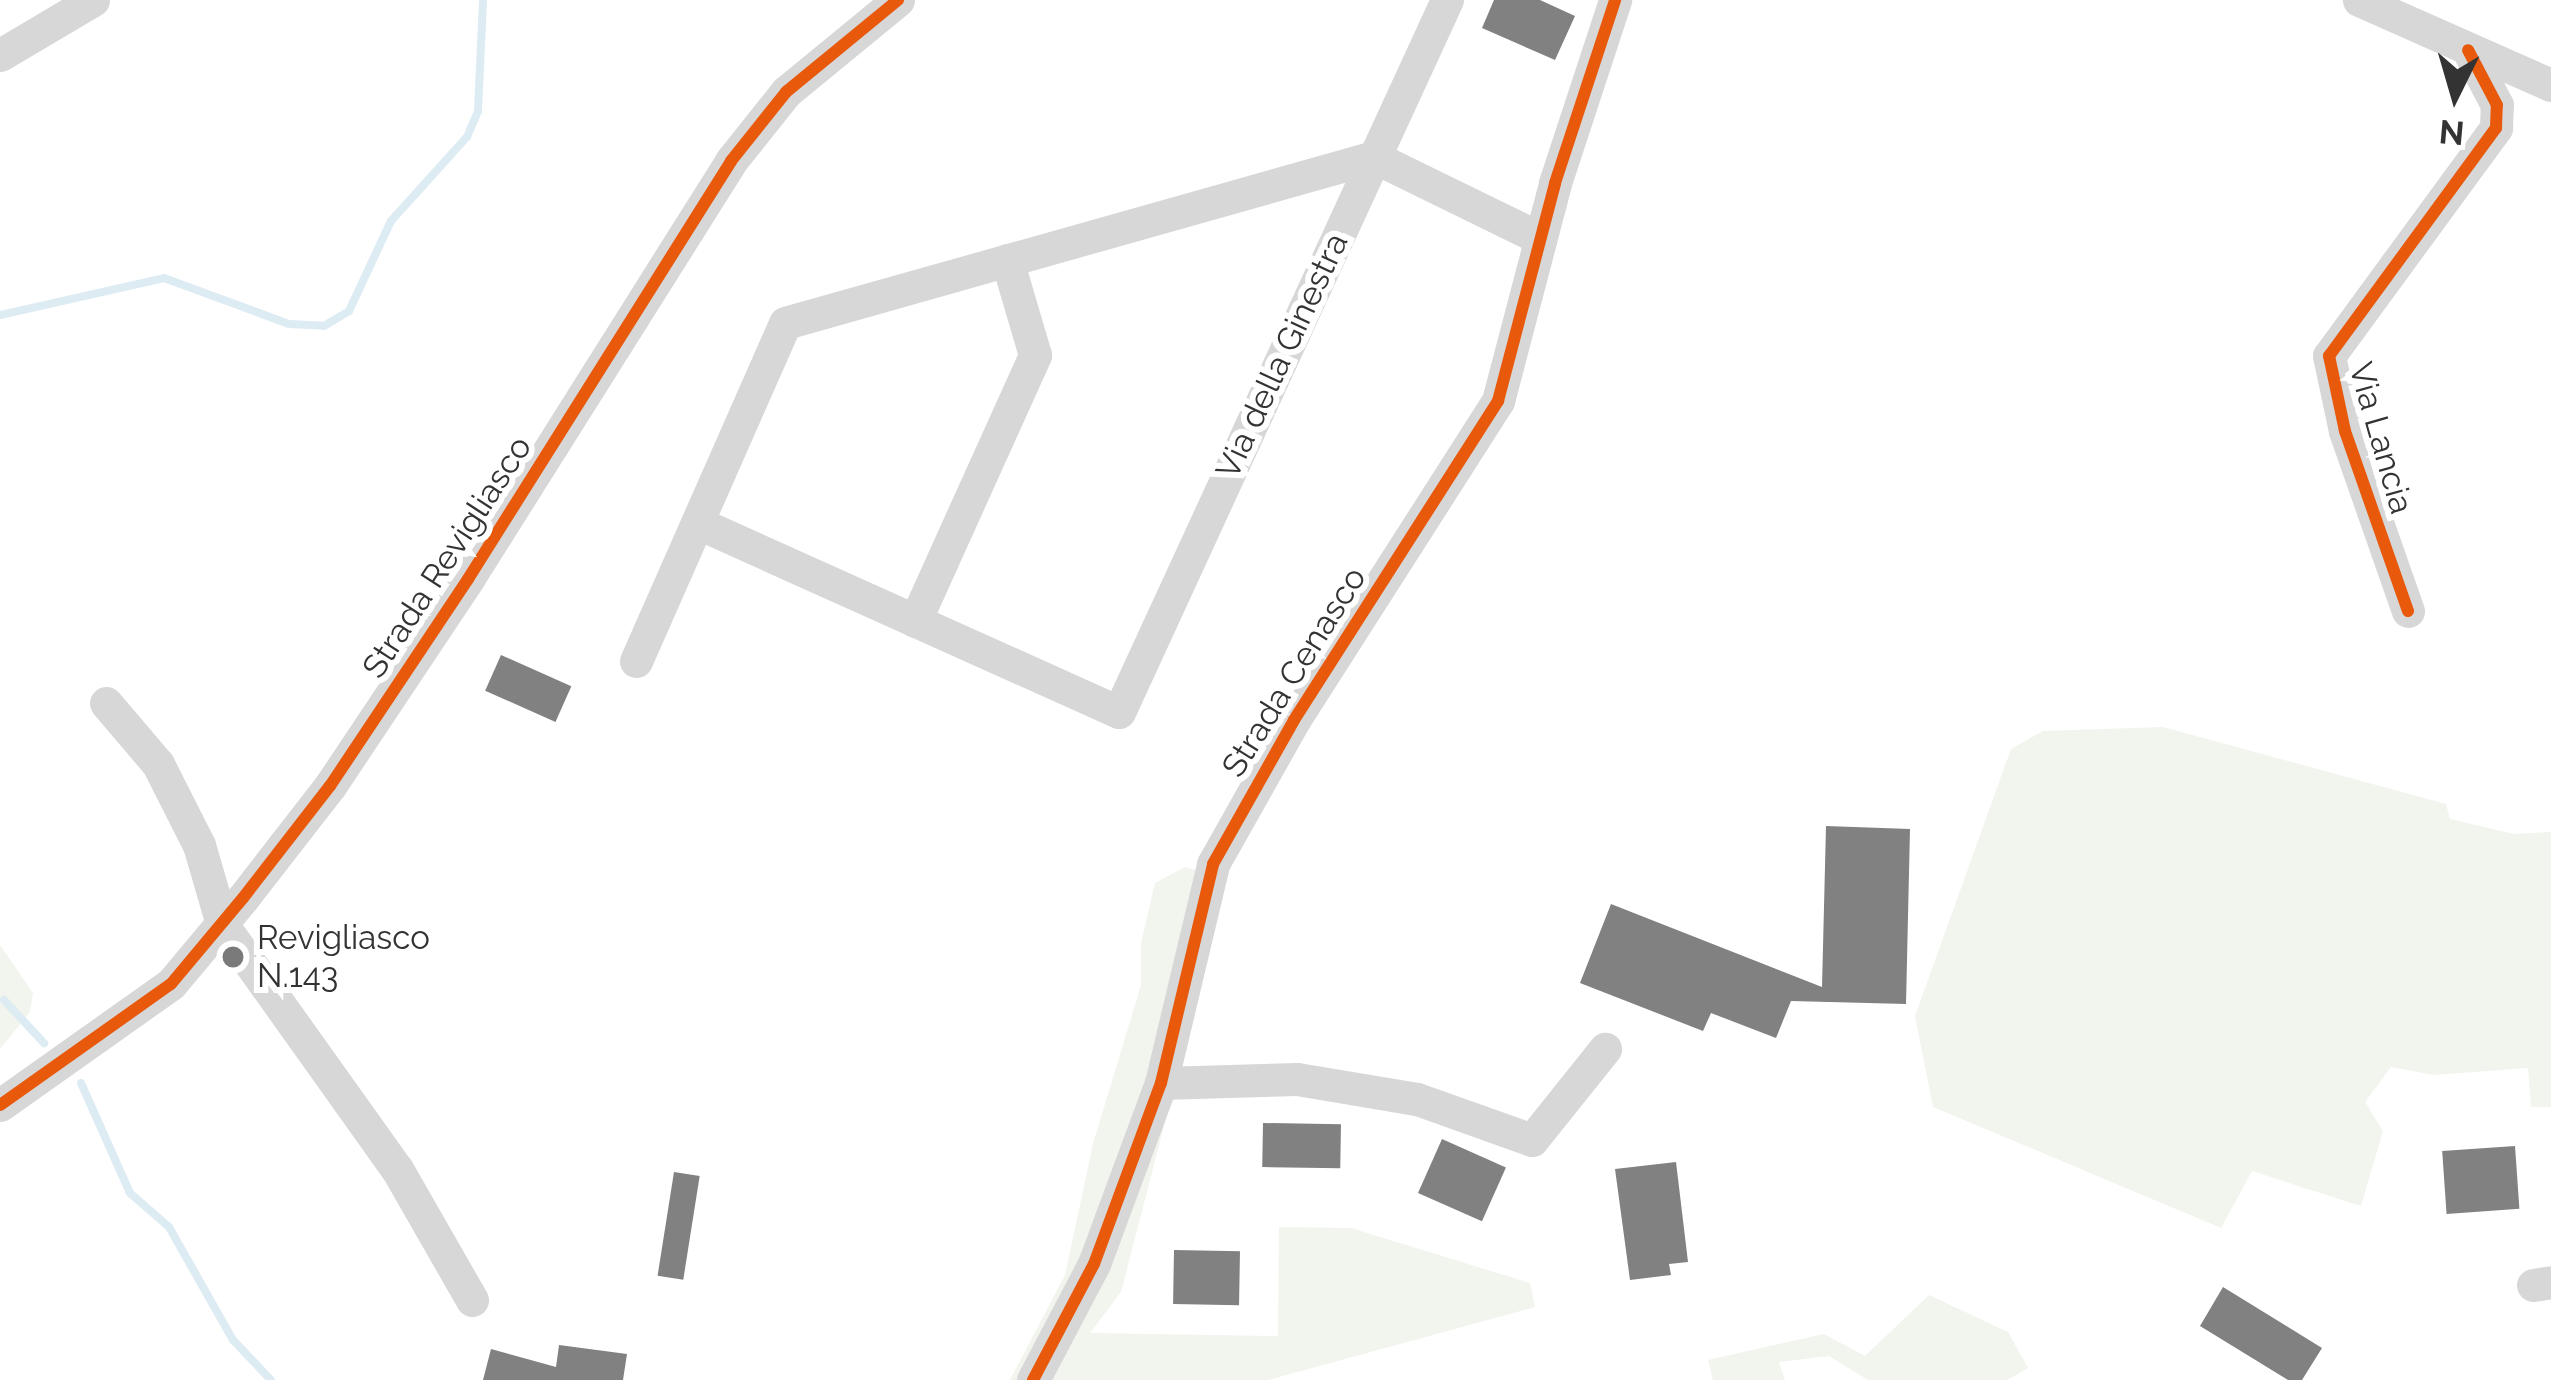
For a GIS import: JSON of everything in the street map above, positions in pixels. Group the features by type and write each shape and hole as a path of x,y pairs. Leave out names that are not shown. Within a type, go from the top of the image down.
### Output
{"street":[{"path":"0,55 92,0"},
{"name":"Strada Revigliasco","path":"0,1106 171,983 222,924 329,787 468,580 731,160 786,92 898,0"},
{"name":"Via della Ginestra","path":"915,621 1118,712 1447,0"},
{"name":"Strada Cenasco","path":"1033,1380 1094,1264 1161,1083 1213,864 1294,720 1498,401 1539,238 1616,0"},
{"path":"2360,0 2551,85"},
{"name":"Via Lancia","path":"2408,611 2345,431 2329,356 2496,128 2497,105 2468,50"},
{"path":"636,661 785,323 1374,157 1539,238"},
{"path":"698,524 915,621 1035,356 1007,260"},
{"path":"106,703 158,764 199,845 222,924 397,1169 472,1300"},
{"path":"1161,1083 1317,1082 1417,1099 1532,1140 1605,1049"}],"shaded area":[{"path":"2163,727 2446,804 2450,819 2514,834 2551,832 2551,1107 2531,1107 2528,1068 2434,1075 2391,1067 2365,1102 2383,1131 2361,1206 2252,1171 2221,1228 1933,1107 1915,1016 2011,749 2043,731"},
{"path":"1185,867 1199,871 1150,1082 1087,1263 1025,1380 1010,1380 1065,1275 1093,1144 1141,985 1141,943 1155,883"},
{"path":"0,945 33,993 30,1012 0,1049"},
{"path":"1171,1099 1121,1292 1090,1333 1278,1336 1279,1227 1351,1228 1530,1283 1535,1307 1268,1380 1042,1380"},
{"path":"1929,1295 2008,1332 2028,1368 2007,1380 1868,1380 1829,1356 1779,1362 1785,1380 1713,1380 1708,1360 1824,1334 1865,1356"}],"building":[{"path":"1494,0 1540,0 1575,16 1555,60 1482,28"},
{"path":"501,655 571,686 555,722 485,691"},
{"path":"1826,826 1910,829 1906,1004 1791,1001 1776,1038 1711,1013 1703,1031 1580,983 1611,904 1822,987"},
{"path":"1263,1123 1341,1124 1340,1168 1262,1167"},
{"path":"1442,1139 1506,1167 1482,1221 1418,1193"},
{"path":"2515,1146 2519,1209 2447,1214 2442,1151"},
{"path":"1676,1162 1688,1262 1669,1264 1671,1275 1630,1280 1615,1169"},
{"path":"674,1172 700,1176 683,1280 658,1276"},
{"path":"1174,1250 1240,1251 1239,1305 1173,1304"},
{"path":"2223,1287 2322,1348 2302,1380 2288,1380 2200,1326"},
{"path":"559,1345 627,1354 623,1380 483,1380 491,1349 556,1367"}],"waterway":[{"path":"0,315 164,278 289,324 324,326 349,311 391,221 467,137 478,111 483,0"},
{"path":"4,1000 44,1043"},
{"path":"81,1083 130,1193 169,1227 233,1340 271,1380"}],"cycle path":[{"path":"0,1105 171,984 243,898 330,786 468,579 731,161 786,92 898,0"},
{"path":"1033,1380 1094,1264 1161,1083 1213,864 1294,720 1498,401 1555,183 1615,0"},
{"path":"2408,611 2345,431 2329,356 2496,128 2497,105 2468,50"}],"place":[{"name":"Revigliasco N.143","path":"233,957"}]}
